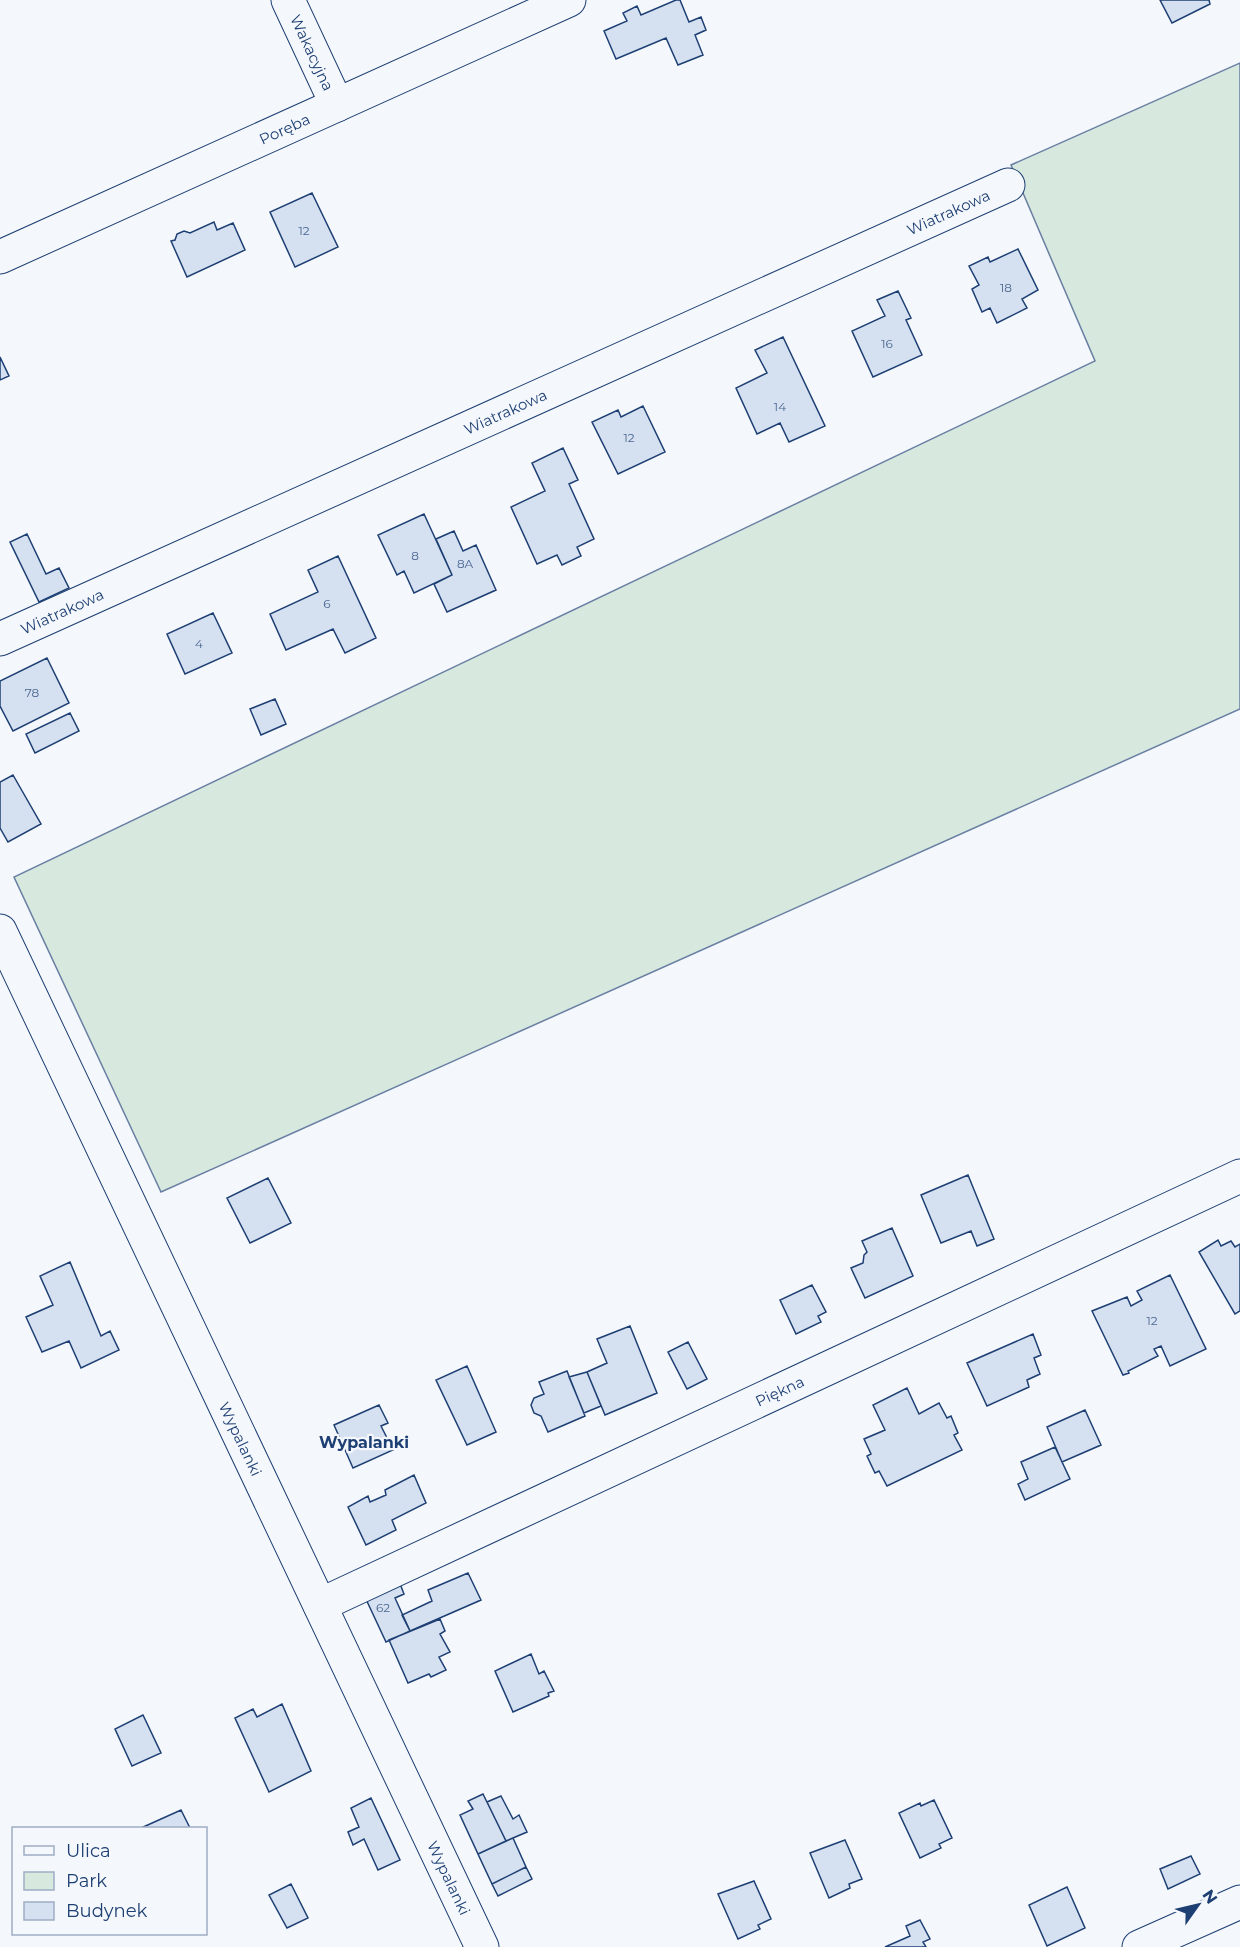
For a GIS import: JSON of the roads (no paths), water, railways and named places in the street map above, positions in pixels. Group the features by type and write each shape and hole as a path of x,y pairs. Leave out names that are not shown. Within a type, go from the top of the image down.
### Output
{"street":[{"name":"Wakacyjna","path":"288,0 337,105"},
{"name":"Poręba","path":"0,257 569,0"},
{"name":"Wiatrakowa","path":"0,639 1008,185"},
{"name":"Wypalanki","path":"0,931 482,1947"},
{"name":"Piękna","path":"320,1605 1240,1176"},
{"path":"1139,1947 1240,1902"}],"district":[{"name":"Wypalanki","path":"364,1442"}]}
